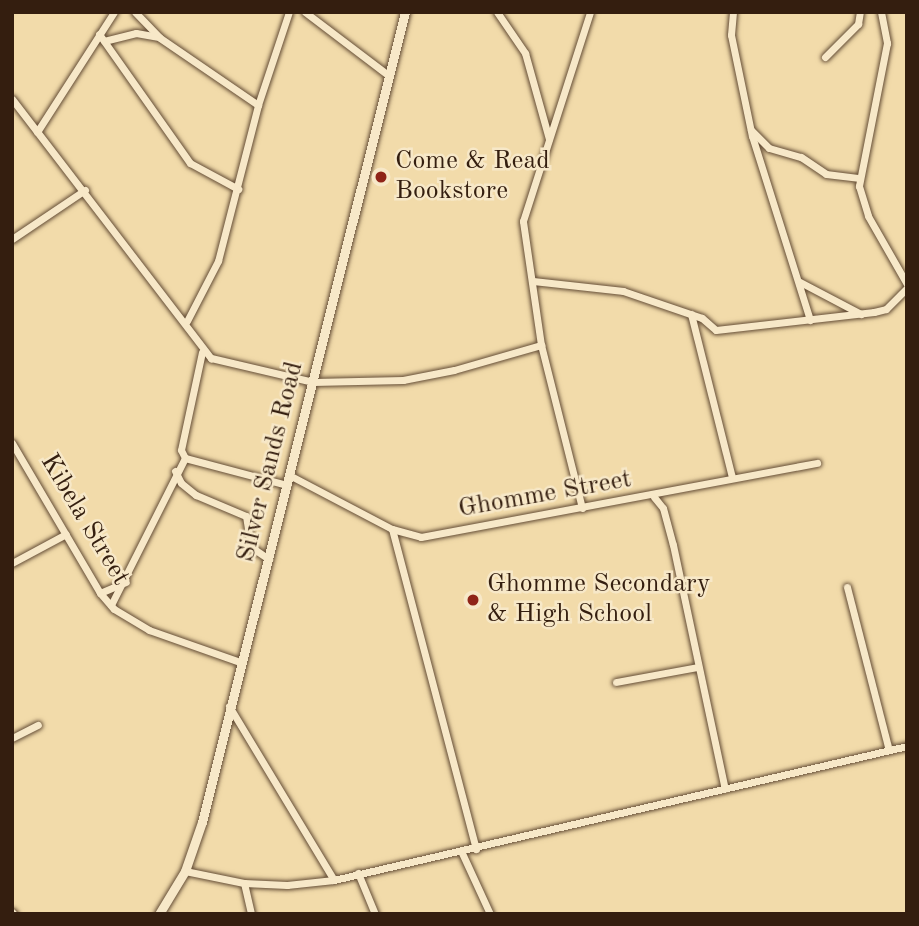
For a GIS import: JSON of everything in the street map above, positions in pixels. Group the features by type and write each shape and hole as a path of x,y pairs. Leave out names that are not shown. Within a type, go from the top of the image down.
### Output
{"street":[{"path":"37,132 102,37 114,12"},
{"path":"135,12 160,37 258,105"},
{"path":"187,321 218,261 258,105 289,12"},
{"path":"304,12 388,75"},
{"name":"Silver Sands Road","path":"159,914 185,871 202,822 229,705 269,559 405,12"},
{"path":"497,12 525,53 549,140"},
{"path":"582,508 541,345 523,212 590,12"},
{"path":"733,12 731,35 751,130 810,320"},
{"path":"825,57 858,24 860,12"},
{"path":"533,281 599,285 691,314 716,330 886,309 907,286 868,216 858,178 870,146 887,43 881,12"},
{"path":"102,37 136,33 160,37"},
{"path":"102,37 190,163 238,189"},
{"path":"12,99 15,108 85,190 187,321 202,352 181,450 186,458 175,471 126,582 111,605"},
{"path":"751,130 769,148 801,157 826,174 858,178"},
{"path":"12,239 85,190"},
{"path":"800,282 861,314"},
{"path":"691,314 732,477"},
{"path":"202,352 228,364 313,382 403,380 541,345"},
{"name":"Kibela Street","path":"12,443 100,593 111,605 149,630 240,662"},
{"name":"Ghomme Street","path":"186,458 289,480 392,529 421,537 654,497 732,477 817,463"},
{"path":"175,471 196,495 246,516 251,547 269,559"},
{"path":"654,497 663,508 673,545 725,789"},
{"path":"392,529 476,849"},
{"path":"12,564 66,534"},
{"path":"100,593 126,582"},
{"path":"847,587 888,751"},
{"path":"616,682 698,667"},
{"path":"229,705 334,880"},
{"path":"12,738 38,724"},
{"path":"185,871 244,883 287,885 334,880 462,853 907,746"},
{"path":"462,853 490,914"},
{"path":"358,873 375,914"},
{"path":"244,883 251,914"}],"place":[{"name":"Come & Read Bookstore","path":"381,177"},
{"name":"Ghomme Secondary & High School","path":"473,600"}]}
